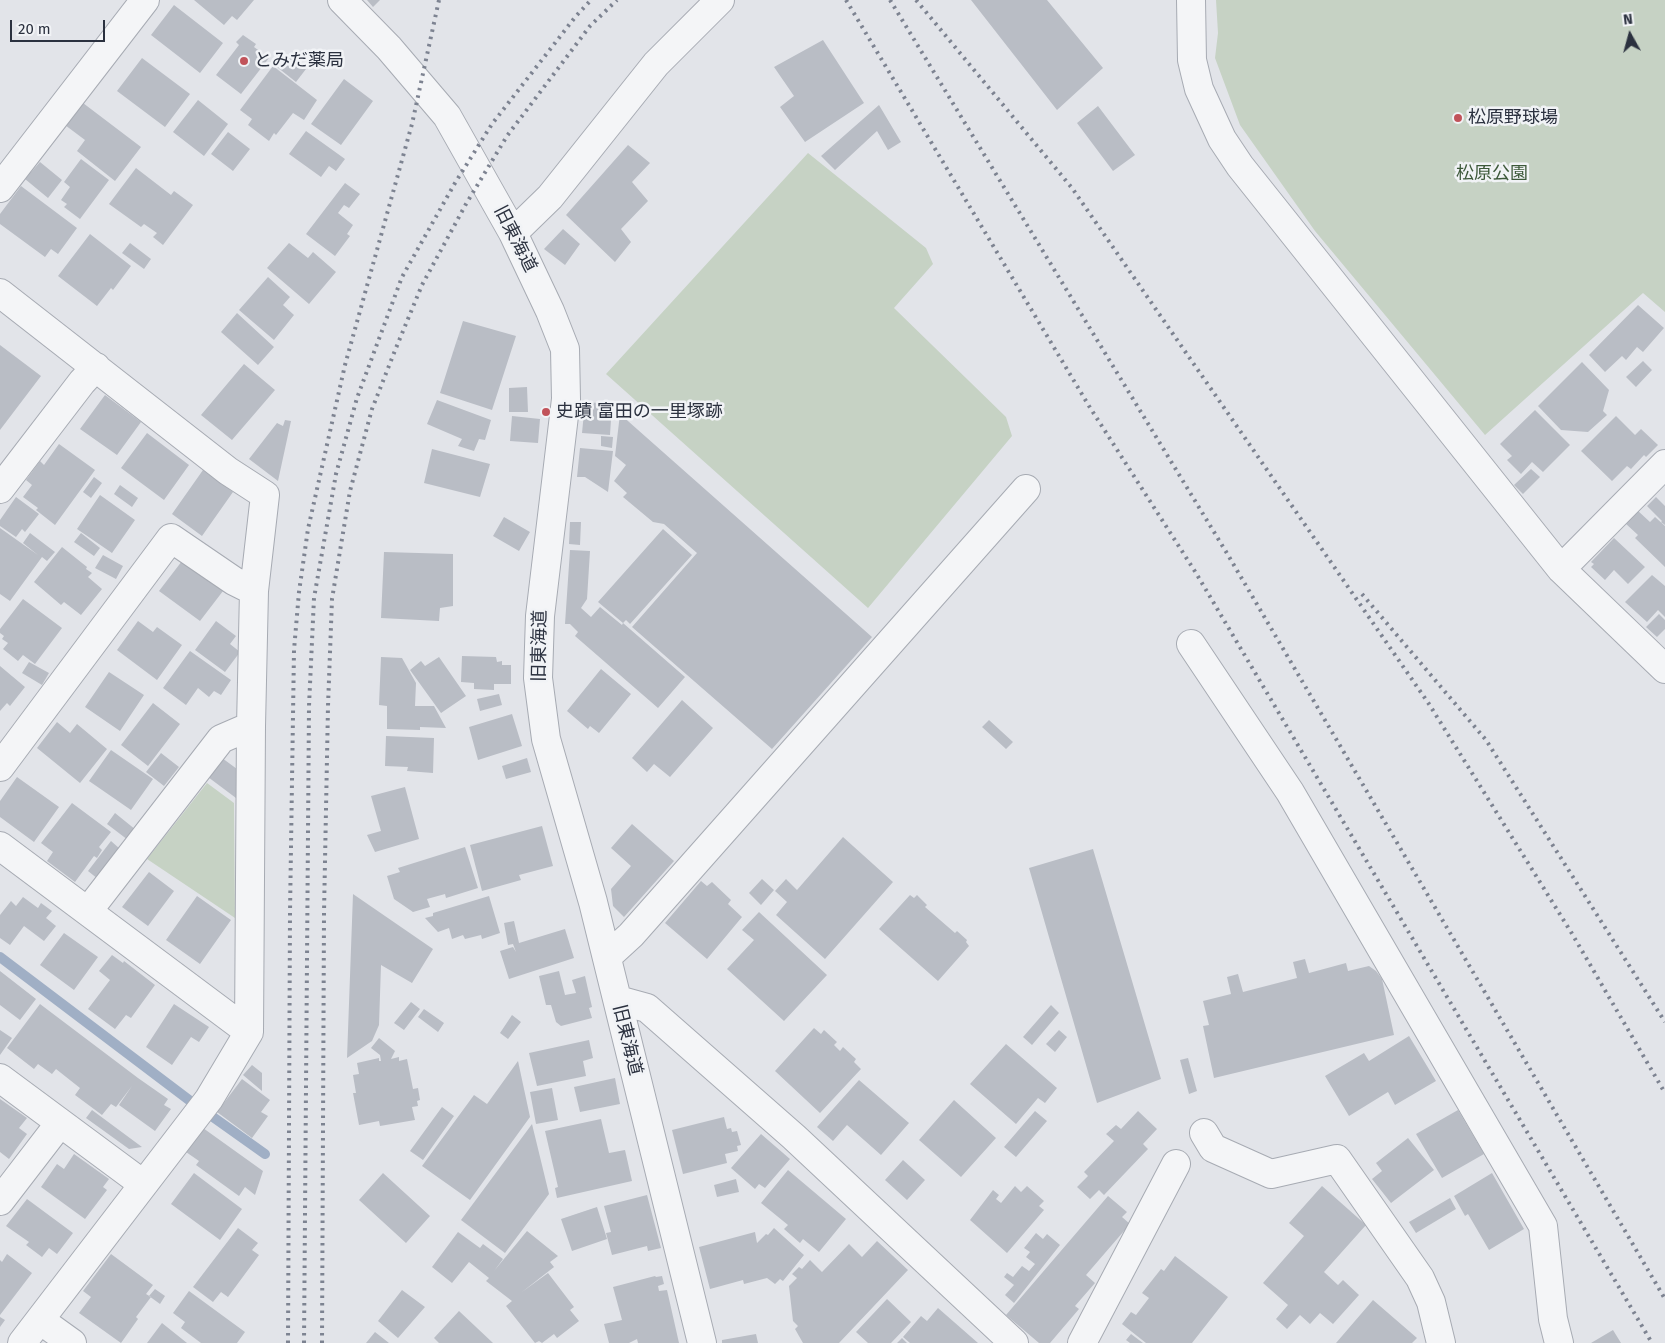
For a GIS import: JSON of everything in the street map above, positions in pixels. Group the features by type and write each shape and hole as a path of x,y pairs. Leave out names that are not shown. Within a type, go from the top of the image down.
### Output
{"street":[{"path":"0,188 145,0"},
{"name":"旧東海道","path":"342,0 389,48 446,116 514,232 550,310 565,349 566,399 540,616 538,678 546,739 594,902 702,1343"},
{"path":"514,232 550,197 656,64 720,0"},
{"path":"1191,0 1192,60 1198,89 1222,139 1240,166 1561,569 1665,669"},
{"path":"0,293 228,471 265,495 254,590 250,726 249,1032 201,1110 22,1343"},
{"path":"0,490 82,382 96,367"},
{"path":"1561,569 1665,464"},
{"path":"607,957 638,927 1026,489"},
{"path":"0,767 171,538 234,581 254,590"},
{"path":"1190,644 1290,792 1543,1226 1553,1319 1559,1343"},
{"path":"88,911 221,739 250,726"},
{"path":"0,846 249,1032"},
{"path":"618,1000 647,1008 794,1137 1014,1343"},
{"path":"0,1078 143,1184"},
{"path":"0,1201 60,1123"},
{"path":"1204,1133 1213,1148 1271,1174 1336,1160 1420,1278 1431,1302 1441,1343"},
{"path":"1082,1343 1176,1164"},
{"path":"40,1320 72,1343"}],"green space":[{"name":"松原野球場","path":"1216,0 1665,0 1665,312 1643,293 1485,435 1315,231 1240,125 1215,58 1218,33"},
{"path":"808,153 926,248 933,264 894,308 1006,417 1012,436 868,608 606,374"},
{"path":"207,783 234,803 235,918 147,859"}],"building":[{"path":"194,0 254,0 237,20 232,16 224,25"},
{"path":"367,0 380,0 373,7"},
{"path":"971,0 1047,0 1103,68 1057,110"},
{"path":"174,5 223,43 200,73 151,35"},
{"path":"243,35 256,44 254,47 269,58 241,94 216,75 239,45 236,42"},
{"path":"823,40 864,103 805,142 780,107 794,96 774,67"},
{"path":"287,55 306,69 296,82 277,67"},
{"path":"142,58 190,94 165,127 117,91"},
{"path":"273,66 317,100 304,120 293,113 269,141 248,125 252,119 240,110"},
{"path":"344,79 373,101 341,145 311,124"},
{"path":"198,100 228,124 204,156 173,132"},
{"path":"83,103 141,147 115,181 77,151 85,140 65,125"},
{"path":"879,105 901,142 888,150 877,131 835,170 821,156"},
{"path":"1098,106 1135,155 1113,171 1077,123"},
{"path":"306,131 345,159 336,171 329,166 321,177 289,154"},
{"path":"228,132 250,149 233,171 211,154"},
{"path":"628,145 650,163 632,182 648,201 621,229 631,242 615,262 566,215"},
{"path":"81,159 109,180 80,219 64,207 67,204 61,200 70,187 64,182"},
{"path":"40,162 62,180 48,198 25,179"},
{"path":"136,168 171,195 174,191 193,205 163,245 153,237 157,233 144,224 141,227 109,204"},
{"path":"345,183 360,194 349,208 344,205 338,213 353,225 347,234 350,236 335,256 306,234"},
{"path":"21,186 77,228 58,254 51,249 45,257 0,224 0,214"},
{"path":"563,229 580,244 565,265 544,249"},
{"path":"90,234 131,266 113,290 111,288 97,306 58,276"},
{"path":"130,243 151,259 144,269 122,253"},
{"path":"289,243 308,258 313,252 336,272 309,304 267,268"},
{"path":"268,277 290,297 283,305 294,315 274,340 239,310"},
{"path":"1638,305 1664,328 1643,352 1637,347 1626,360 1622,356 1605,372 1589,355"},
{"path":"237,313 274,347 258,365 221,332"},
{"path":"463,321 516,336 492,410 440,393"},
{"path":"0,345 41,376 0,430"},
{"path":"1643,361 1652,370 1636,387 1626,377"},
{"path":"1582,362 1609,390 1603,411 1607,415 1588,432 1561,430 1538,406"},
{"path":"244,364 275,390 232,440 201,415"},
{"path":"527,387 528,412 509,412 509,388"},
{"path":"105,395 141,422 117,455 80,429"},
{"path":"437,400 491,420 485,440 479,439 474,451 458,446 462,439 427,424"},
{"path":"585,402 612,404 610,435 582,433"},
{"path":"1535,410 1570,445 1543,472 1532,462 1521,474 1507,460 1512,456 1500,444"},
{"path":"620,414 872,637 772,749 632,627 697,553 664,524 653,522 623,497 627,493 614,481 626,465 615,456"},
{"path":"512,416 540,419 538,443 510,441"},
{"path":"1616,416 1635,435 1641,429 1658,445 1646,457 1644,455 1631,469 1627,466 1612,481 1581,451"},
{"path":"285,420 291,421 278,481 249,459 277,423 283,426"},
{"path":"147,433 189,465 164,500 121,468"},
{"path":"601,436 613,437 612,448 601,446"},
{"path":"59,444 95,470 55,525 36,510 38,508 23,497 32,485 26,480 40,461 44,465"},
{"path":"580,448 613,451 608,492 585,477 577,477"},
{"path":"432,449 490,464 480,497 424,483"},
{"path":"1531,469 1540,477 1523,494 1514,485"},
{"path":"203,470 233,492 202,536 172,514"},
{"path":"94,477 102,483 91,498 83,492"},
{"path":"120,485 138,498 132,507 114,494"},
{"path":"100,495 135,520 112,553 77,529"},
{"path":"16,497 39,514 25,532 22,529 16,537 0,526 0,520"},
{"path":"1656,497 1665,506 1665,525 1647,506"},
{"path":"1637,510 1650,522 1655,517 1665,526 1665,567 1635,538 1638,535 1625,523"},
{"path":"504,517 530,532 519,551 493,536"},
{"path":"570,522 581,522 580,545 569,544"},
{"path":"0,528 38,555 23,543 30,533 55,552 47,561 42,557 10,601 0,594"},
{"path":"663,529 692,555 630,624 626,620 623,623 598,602"},
{"path":"81,533 100,548 94,556 74,542"},
{"path":"1614,538 1645,567 1628,584 1614,570 1605,580 1591,567 1594,564 1591,562"},
{"path":"62,547 87,567 86,569 92,573 88,577 102,589 81,615 64,602 61,605 34,582"},
{"path":"570,550 590,551 587,599 581,608 591,617 600,607 622,625 623,623 685,677 658,708 575,636 578,632 570,624 565,624"},
{"path":"384,552 453,554 453,606 440,608 439,621 381,618"},
{"path":"103,555 123,566 116,579 95,568"},
{"path":"182,561 223,591 200,621 159,591"},
{"path":"1652,575 1665,586 1665,617 1658,610 1647,622 1625,602"},
{"path":"23,599 62,628 35,664 23,655 18,661 3,649 8,643 2,639 4,636 0,633 0,629"},
{"path":"1659,614 1665,620 1665,629 1657,637 1646,627"},
{"path":"138,621 153,632 157,627 182,645 157,680 117,650"},
{"path":"216,621 236,636 230,644 240,652 225,672 195,650"},
{"path":"190,651 231,680 221,695 214,691 209,697 198,688 186,705 163,688"},
{"path":"462,656 496,657 497,662 502,661 502,665 511,665 511,684 494,684 494,690 474,689 474,683 461,682"},
{"path":"381,657 402,658 416,683 415,706 434,706 446,728 420,727 420,730 387,729 387,706 379,705"},
{"path":"439,657 466,696 441,713 410,670 421,661 425,666"},
{"path":"29,662 49,673 42,685 22,673"},
{"path":"0,666 25,687 10,706 7,703 0,711"},
{"path":"601,669 631,694 599,733 590,726 588,729 567,711"},
{"path":"109,672 144,695 120,731 85,707"},
{"path":"499,694 502,705 480,711 477,699"},
{"path":"682,700 713,728 670,777 654,764 647,772 632,758"},
{"path":"153,703 180,724 148,766 121,745"},
{"path":"512,714 522,746 478,760 469,727"},
{"path":"989,720 1013,742 1006,749 982,727"},
{"path":"57,722 70,733 77,724 107,749 80,783 37,748"},
{"path":"386,736 434,738 433,773 407,771 408,767 385,766"},
{"path":"111,750 153,779 131,810 89,781"},
{"path":"161,753 179,767 164,786 146,772"},
{"path":"222,758 237,769 236,798 208,777"},
{"path":"527,758 531,772 506,779 502,766"},
{"path":"17,777 59,807 34,842 0,817 0,801"},
{"path":"405,787 419,839 375,852 367,835 381,831 371,796"},
{"path":"72,803 111,832 99,847 102,850 97,858 94,856 75,882 47,861 53,852 41,843"},
{"path":"115,813 136,830 128,840 107,824"},
{"path":"632,824 674,861 624,917 613,906 611,889 631,866 611,848"},
{"path":"542,826 553,866 519,875 521,880 482,891 470,845"},
{"path":"843,837 893,882 825,959 776,915 787,902 775,891 786,879 797,890"},
{"path":"111,841 120,849 98,879 88,871"},
{"path":"465,847 478,888 446,898 445,894 427,899 430,907 413,912 394,899 387,876 400,872 398,868"},
{"path":"1093,849 1161,1079 1097,1103 1029,868"},
{"path":"149,872 174,891 148,926 122,907"},
{"path":"762,879 774,890 761,905 749,893"},
{"path":"701,881 707,886 712,882 731,900 728,904 742,917 707,959 665,923"},
{"path":"353,894 433,949 412,983 381,965 379,1025 372,1041 347,1058"},
{"path":"910,895 914,898 917,895 927,905 925,907 955,933 957,931 967,940 966,942 969,946 938,981 879,929"},
{"path":"197,896 231,920 200,964 166,940"},
{"path":"489,896 500,933 482,939 481,935 465,939 463,935 452,939 449,928 438,932 425,918 433,916 433,913"},
{"path":"23,897 38,908 41,903 52,911 46,918 56,926 44,941 24,926 10,945 0,938 0,915 11,901 16,906"},
{"path":"759,912 827,975 784,1021 727,969 754,940 742,930"},
{"path":"514,921 519,943 565,929 574,958 509,979 500,951 513,947 516,952 513,944 508,945 504,923"},
{"path":"64,933 98,957 74,990 40,965"},
{"path":"112,955 123,963 124,961 155,985 131,1018 126,1015 115,1029 88,1009 110,980 99,971"},
{"path":"1305,959 1309,973 1346,963 1348,971 1369,966 1376,971 1382,979 1394,1035 1214,1078 1203,1026 1209,1025 1203,1001 1231,994 1227,977 1238,974 1243,992 1297,978 1293,962"},
{"path":"0,971 36,999 20,1020 0,1005"},
{"path":"559,971 565,995 576,993 572,980 585,976 592,1007 589,1008 592,1018 561,1026 556,1022 551,1005 546,1005 539,976"},
{"path":"411,1002 420,1009 404,1030 394,1023"},
{"path":"40,1004 168,1099 164,1105 171,1109 155,1131 119,1105 132,1086 116,1107 111,1104 102,1115 75,1095 80,1088 56,1069 52,1074 38,1064 34,1069 7,1048"},
{"path":"174,1004 209,1027 199,1042 191,1037 172,1065 146,1047"},
{"path":"1051,1005 1059,1013 1032,1045 1023,1037"},
{"path":"424,1009 444,1023 438,1032 418,1017"},
{"path":"512,1015 521,1022 508,1039 500,1033"},
{"path":"814,1028 821,1034 824,1030 837,1042 834,1045 840,1051 843,1047 856,1059 854,1062 861,1069 820,1113 775,1071"},
{"path":"0,1030 12,1038 0,1055"},
{"path":"1059,1030 1067,1037 1055,1052 1046,1044"},
{"path":"1409,1036 1436,1081 1395,1105 1388,1092 1349,1116 1325,1076 1364,1053 1369,1061"},
{"path":"379,1038 395,1051 391,1059 399,1057 399,1061 407,1059 413,1089 418,1088 420,1100 417,1101 418,1106 412,1107 415,1120 380,1126 379,1121 359,1125 353,1093 356,1093 353,1075 359,1074 357,1063 379,1058 379,1061 381,1061 380,1055 371,1048"},
{"path":"589,1040 593,1058 583,1061 586,1076 537,1086 529,1053"},
{"path":"1006,1044 1057,1088 1045,1103 1038,1098 1016,1124 970,1084"},
{"path":"1188,1058 1197,1091 1189,1094 1180,1060"},
{"path":"518,1061 530,1117 470,1200 422,1166 474,1095 487,1104"},
{"path":"252,1065 262,1073 262,1091 243,1075"},
{"path":"615,1078 620,1104 580,1112 574,1087"},
{"path":"242,1079 270,1100 261,1112 268,1116 252,1138 217,1112"},
{"path":"859,1080 909,1123 881,1155 847,1125 833,1141 817,1127"},
{"path":"552,1088 558,1120 536,1124 530,1092"},
{"path":"0,1099 27,1118 19,1128 27,1134 9,1159 0,1152"},
{"path":"954,1100 996,1138 961,1177 919,1140"},
{"path":"442,1107 454,1116 423,1160 410,1151"},
{"path":"92,1110 142,1147 129,1149 86,1118"},
{"path":"1458,1110 1484,1154 1442,1178 1416,1134"},
{"path":"1035,1111 1047,1121 1016,1157 1004,1147"},
{"path":"1138,1111 1157,1129 1143,1144 1148,1149 1104,1195 1099,1190 1090,1199 1077,1187 1088,1176 1084,1172 1114,1141 1106,1134 1116,1125 1121,1129"},
{"path":"724,1117 727,1129 731,1128 732,1132 737,1131 741,1145 737,1146 738,1151 725,1154 727,1163 683,1174 672,1130"},
{"path":"601,1119 609,1153 625,1150 632,1181 557,1198 555,1188 558,1187 545,1131"},
{"path":"532,1124 549,1194 505,1253 461,1220"},
{"path":"203,1128 263,1171 255,1195 245,1187 239,1196 196,1165 199,1161 186,1152"},
{"path":"761,1134 790,1159 765,1188 759,1184 755,1189 731,1168"},
{"path":"1408,1138 1434,1170 1391,1203 1372,1179 1382,1171 1376,1163"},
{"path":"74,1154 109,1179 103,1187 107,1190 85,1219 41,1187 57,1164 64,1169"},
{"path":"903,1160 925,1180 907,1200 885,1180"},
{"path":"788,1170 846,1219 819,1252 803,1239 800,1243 784,1229 788,1225 761,1203"},
{"path":"194,1173 242,1209 220,1240 171,1204"},
{"path":"383,1173 430,1216 406,1243 359,1200"},
{"path":"1492,1173 1524,1229 1489,1250 1468,1214 1465,1216 1454,1196"},
{"path":"736,1179 739,1192 717,1197 714,1185"},
{"path":"1015,1186 1021,1192 1027,1186 1044,1201 1039,1206 1044,1210 1007,1253 970,1220 993,1190 999,1195 996,1199 1001,1203"},
{"path":"1322,1186 1366,1225 1324,1272 1338,1285 1343,1280 1359,1295 1333,1324 1320,1313 1310,1324 1300,1315 1287,1329 1276,1319 1288,1305 1263,1283 1304,1236 1289,1223"},
{"path":"647,1195 661,1248 648,1251 647,1246 612,1255 606,1233 611,1232 604,1206"},
{"path":"1108,1196 1127,1212 1122,1217 1130,1224 1086,1275 1095,1283 1075,1306 1079,1309 1050,1343 1039,1343 1006,1315"},
{"path":"1450,1198 1456,1209 1416,1233 1409,1222"},
{"path":"27,1199 73,1233 57,1254 49,1248 42,1257 26,1245 29,1242 6,1226"},
{"path":"597,1207 607,1239 572,1251 561,1219"},
{"path":"238,1228 258,1243 252,1250 259,1255 228,1297 221,1292 213,1302 193,1287"},
{"path":"774,1228 804,1255 783,1281 780,1279 775,1284 767,1278 744,1284 743,1280 710,1289 699,1247 755,1232 757,1243"},
{"path":"527,1231 558,1256 550,1262 554,1267 522,1292 548,1273 574,1307 570,1310 579,1321 557,1338 554,1334 542,1343 539,1341 535,1343 506,1306 512,1301 486,1281 489,1278 469,1262 452,1283 432,1267 458,1232 480,1248 483,1244 503,1259 494,1271"},
{"path":"1036,1233 1043,1239 1047,1234 1060,1245 1014,1303 1005,1295 1014,1285 1004,1277 1007,1273 1013,1277 1022,1266 1029,1271 1035,1264 1026,1257 1030,1252 1024,1248"},
{"path":"877,1241 908,1270 839,1343 803,1343 795,1329 798,1326 793,1321 789,1286 797,1278 792,1274 799,1267 802,1269 810,1260 822,1272 849,1244 862,1257"},
{"path":"7,1254 32,1273 0,1315 0,1260 2,1262"},
{"path":"111,1254 153,1285 146,1294 151,1297 136,1317 138,1319 121,1343 79,1313 91,1297 83,1291"},
{"path":"1175,1256 1228,1297 1192,1343 1146,1343 1122,1324 1131,1312 1136,1315 1149,1298 1142,1293 1161,1269 1164,1271"},
{"path":"655,1276 662,1276 664,1284 658,1286 659,1291 667,1290 679,1343 638,1343 637,1339 629,1343 609,1343 604,1324 622,1320 613,1287"},
{"path":"155,1289 165,1296 160,1304 149,1296"},
{"path":"402,1290 425,1307 398,1338 378,1321"},
{"path":"189,1291 245,1332 237,1343 201,1343 181,1328 185,1322 173,1313"},
{"path":"887,1299 911,1322 891,1343 868,1343 856,1332"},
{"path":"1373,1300 1417,1338 1412,1343 1336,1343"},
{"path":"938,1308 978,1343 910,1343 903,1337 921,1316 927,1321"},
{"path":"459,1311 493,1343 439,1343 434,1338"},
{"path":"0,1317 5,1320 0,1327"},
{"path":"162,1323 187,1343 147,1343"},
{"path":"1613,1330 1621,1343 1591,1343"},
{"path":"375,1332 389,1343 366,1343"},
{"path":"756,1334 758,1343 722,1343 722,1340"},
{"path":"1131,1334 1143,1343 1130,1343 1126,1340"},
{"path":"902,1338 907,1343 897,1343"}],"waterway":[{"path":"0,957 189,1100 265,1154"}],"railway":[{"path":"288,1343 290,913 294,650 299,592 308,529 345,365 412,124 439,0"},
{"path":"304,1343 309,706 314,598 336,474 357,398 402,277 455,183 492,124 576,16 591,0"},
{"path":"322,1343 324,913 328,706 332,599 350,491 372,409 396,348 422,285 466,204 507,136 590,26 617,0"},
{"path":"846,0 1089,406 1196,573 1652,1343"},
{"path":"890,0 1228,555 1665,1299"},
{"path":"916,0 1072,188 1429,704 1571,932 1665,1093"},
{"path":"1362,594 1486,740 1665,1022"}],"place":[{"name":"とみだ薬局","path":"244,61"},
{"name":"松原野球場","path":"1458,118"},
{"name":"史蹟 富田の一里塚跡","path":"546,412"}],"park label":[{"name":"松原公園","path":"1492,174"}]}
